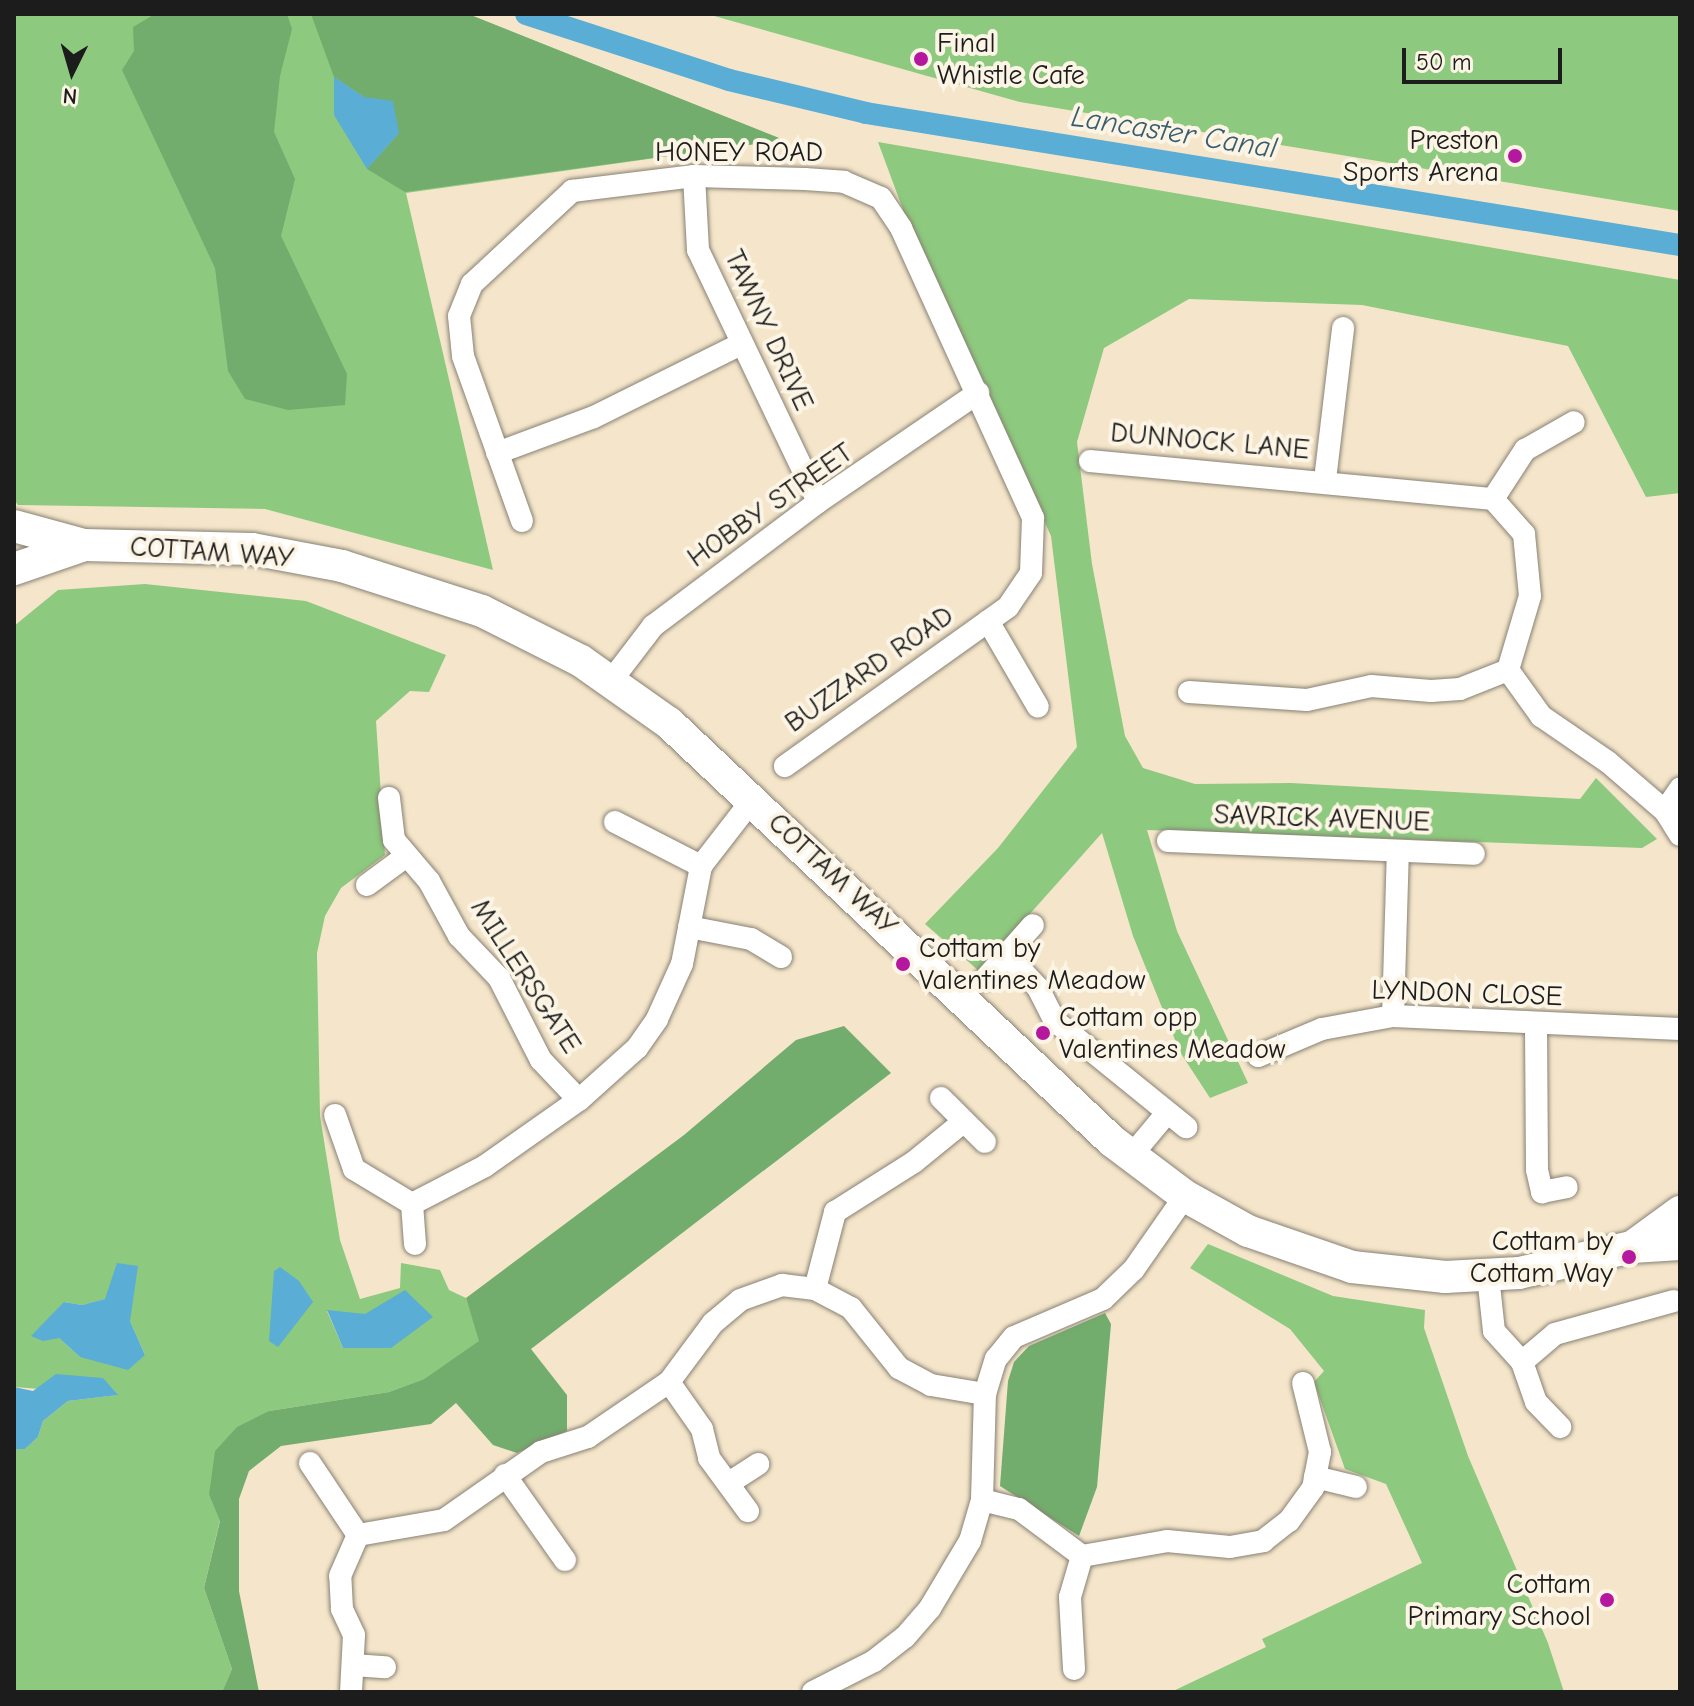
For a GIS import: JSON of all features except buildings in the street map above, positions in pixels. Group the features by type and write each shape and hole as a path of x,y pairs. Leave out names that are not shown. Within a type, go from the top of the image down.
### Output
{"main road":[{"name":"COTTAM WAY","path":"14,526 84,545 252,549 356,569 482,611 611,681 669,723 753,799 1131,1156 1185,1196 1248,1231 1316,1259 1406,1275 1488,1276 1552,1267 1632,1247 1680,1244"},
{"name":"COTTAM WAY","path":"14,569 84,545"},
{"name":"COTTAM WAY","path":"1632,1247 1680,1212"}],"street":[{"name":"TAWNY DRIVE","path":"694,176 698,250 818,502"},
{"name":"HONEY ROAD","path":"522,521 463,356 459,316 472,284 572,191 694,176 844,182 881,198 901,228 978,393"},
{"name":"DUNNOCK LANE","path":"1325,480 1343,328"},
{"path":"497,453 594,417 741,344"},
{"name":"HOBBY STREET","path":"611,681 653,626 818,502 978,393"},
{"name":"BUZZARD ROAD","path":"785,766 1008,607 1031,573 1033,518 978,393"},
{"path":"1508,670 1530,596 1524,534 1493,499 1525,450 1574,422"},
{"name":"DUNNOCK LANE","path":"1090,461 1325,480 1493,499"},
{"name":"BUZZARD ROAD","path":"988,621 1038,707"},
{"path":"1189,692 1307,700 1371,686 1431,691 1460,689 1508,670"},
{"path":"1508,670 1541,716 1608,762 1665,811 1680,835"},
{"path":"1665,811 1680,789"},
{"name":"MILLERSGATE","path":"389,798 394,840 405,857 429,881 459,936 499,978 541,1060 579,1100"},
{"name":"MILLERSGATE","path":"412,1204 485,1166 579,1100 637,1048 657,1019 682,964 701,866 753,799"},
{"path":"615,822 701,866"},
{"name":"SAVRICK AVENUE","path":"1168,841 1474,854"},
{"path":"1393,1016 1398,851"},
{"path":"367,885 405,857"},
{"path":"985,979 1033,925"},
{"path":"689,927 751,939 781,957"},
{"path":"1008,956 1038,988 1055,1021 1186,1127"},
{"name":"LYNDON CLOSE","path":"1258,1056 1322,1029 1393,1016 1536,1026 1680,1029"},
{"path":"1536,1026 1537,1170 1542,1192 1567,1187"},
{"path":"941,1098 985,1142"},
{"path":"1131,1156 1167,1113"},
{"path":"335,1115 354,1169 412,1204 415,1244"},
{"path":"815,1289 835,1212 914,1162 963,1122"},
{"path":"813,1692 874,1661 905,1637 930,1608 970,1541 982,1500 985,1394 996,1359 1014,1337 1103,1299 1134,1269 1185,1196"},
{"path":"1488,1276 1494,1331 1522,1362 1536,1402 1560,1427"},
{"path":"358,1535 444,1520 541,1452 588,1437 669,1382 713,1323 740,1300 782,1285 815,1289 851,1308 899,1368 931,1385 985,1394"},
{"path":"1522,1362 1555,1334 1674,1301"},
{"path":"669,1382 702,1429 709,1458 748,1511"},
{"path":"982,1500 1019,1509 1082,1556 1167,1541 1230,1547 1263,1541 1289,1521 1315,1477 1320,1452 1303,1383"},
{"path":"310,1463 358,1535"},
{"path":"729,1483 758,1464"},
{"path":"505,1475 565,1560"},
{"path":"1315,1477 1356,1487"},
{"path":"351,1692 354,1635 342,1609 340,1576 358,1535"},
{"path":"1074,1669 1070,1597 1082,1556"},
{"path":"353,1665 385,1667"}],"green space":[{"path":"14,14 468,14 784,140 406,193 493,570 265,509 18,505 14,500"},
{"path":"155,14 287,14 292,29 280,76 274,132 295,179 281,236 347,374 345,405 288,410 245,399 228,371 215,268 122,70 134,51 133,27"},
{"path":"311,14 468,14 784,140 405,192 367,169 399,133 364,97 334,77"},
{"name":"Preston Sports Arena","path":"707,14 1680,14 1680,211 1020,102"},
{"path":"878,142 1680,280 1680,493 1646,497 1568,346 1362,305 1189,299 1104,348 1077,442 1092,564 1125,736 1143,768 1195,784 1291,783 1580,799 1596,778 1657,839 1642,848 1147,830 1177,931 1248,1083 1210,1098 1180,1052 1133,936 1102,833 979,971 925,924 998,848 1077,747 1051,536 905,215"},
{"path":"145,584 306,601 446,655 429,692 410,691 376,721 385,855 341,888 325,916 317,953 320,1116 340,1240 360,1299 400,1288 401,1263 440,1270 449,1290 466,1298 480,1341 424,1379 389,1392 269,1411 209,1495 220,1520 204,1588 232,1669 222,1692 14,1692 14,1449 25,1449 38,1437 43,1421 68,1401 117,1395 14,1387 14,626 58,590","holes":["106,1299 130,1321 145,1355 80,1357 59,1338 64,1302 82,1305","327,1311 365,1315 343,1348"]},
{"path":"844,1026 891,1073 531,1349 567,1395 567,1431 517,1453 493,1445 456,1403 431,1424 281,1446 249,1471 239,1499 239,1591 259,1692 222,1692 232,1669 204,1588 220,1521 209,1495 215,1451 237,1427 269,1411 389,1392 424,1379 479,1341 466,1298 684,1135 796,1040"},
{"path":"1208,1244 1333,1296 1425,1310 1424,1328 1468,1456 1548,1643 1564,1692 1171,1692 1266,1647 1262,1639 1422,1563 1386,1484 1345,1469 1314,1382 1324,1371 1290,1329 1190,1268"},
{"path":"1105,1313 1111,1324 1097,1487 1079,1536 1000,1486 1008,1381 1014,1362 1029,1346"}],"water":[{"path":"334,77 364,97 393,101 399,133 367,169 334,115"},
{"path":"117,1263 138,1266 130,1321 145,1355 128,1370 80,1357 59,1338 43,1341 31,1336 64,1302 82,1305 105,1299"},
{"path":"280,1267 299,1281 313,1302 278,1347 269,1341 274,1271"},
{"path":"405,1290 433,1317 391,1348 343,1348 327,1310 365,1314"},
{"path":"56,1374 103,1378 118,1395 68,1401 43,1421 38,1437 25,1449 14,1449 14,1387 33,1391"}],"waterway":[{"name":"Lancaster Canal","path":"526,14 729,80 866,113 1680,245"}],"place":[{"name":"Final Whistle Cafe","path":"921,59"},
{"name":"Preston Sports Arena","path":"1515,156"},
{"name":"Cottam by Valentines Meadow","path":"903,964"},
{"name":"Cottam opp Valentines Meadow","path":"1043,1033"},
{"name":"Cottam by Cottam Way","path":"1629,1257"},
{"name":"Cottam Primary School","path":"1607,1600"}]}
